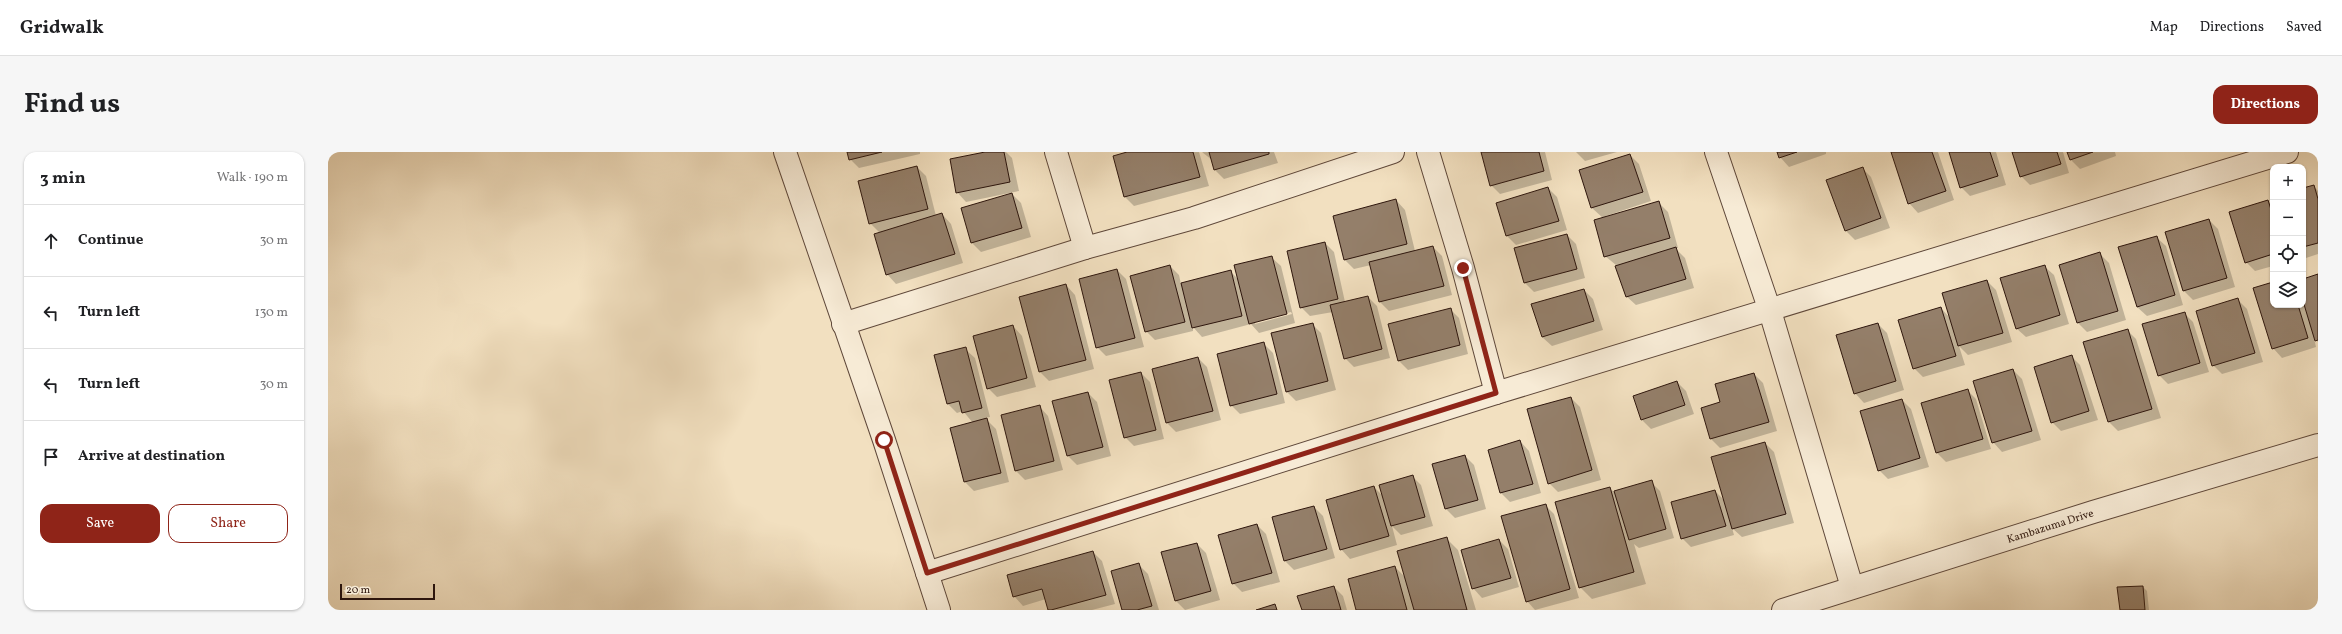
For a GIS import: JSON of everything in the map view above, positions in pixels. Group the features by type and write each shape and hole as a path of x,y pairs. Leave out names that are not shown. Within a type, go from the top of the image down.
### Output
{"street":[{"path":"785,152 939,610"},
{"path":"1056,152 1085,248"},
{"path":"842,324 1085,248 1194,218 1393,152"},
{"path":"1428,152 1463,268 1496,393"},
{"path":"1716,152 1770,311 1852,587"},
{"path":"927,573 1496,393 1770,311 2287,152"},
{"name":"Kambazuma Drive","path":"1783,610 1852,587 2318,445"}],"building":[{"path":"847,152 882,152 849,160"},
{"path":"985,152 1004,152 1010,182 956,193 950,159"},
{"path":"1127,152 1193,152 1200,177 1124,197 1113,156"},
{"path":"1209,152 1269,152 1269,154 1214,170"},
{"path":"1481,152 1539,152 1544,171 1490,186"},
{"path":"1777,152 1797,152 1779,158"},
{"path":"1891,152 1932,152 1946,191 1908,204"},
{"path":"1949,152 1990,152 1998,176 1960,188"},
{"path":"2012,152 2057,152 2061,164 2020,177"},
{"path":"2067,152 2093,152 2070,160"},
{"path":"1630,154 1643,192 1591,208 1579,170"},
{"path":"917,166 928,209 869,224 858,181"},
{"path":"1863,167 1881,218 1845,231 1826,180"},
{"path":"2314,185 2318,199 2318,243 2306,246 2306,200 2306,187"},
{"path":"1548,187 1559,221 1506,236 1496,203"},
{"path":"1012,193 1022,228 971,243 961,208"},
{"path":"1396,199 1407,244 1344,260 1333,216"},
{"path":"2268,200 2270,206 2270,255 2245,263 2229,212"},
{"path":"1659,201 1670,238 1604,257 1594,220"},
{"path":"942,213 955,254 886,275 874,234"},
{"path":"2209,219 2227,278 2183,291 2165,232"},
{"path":"1567,234 1577,269 1524,283 1514,248"},
{"path":"2157,236 2175,295 2137,307 2118,247"},
{"path":"1325,242 1338,299 1300,308 1287,251"},
{"path":"1433,246 1444,286 1379,302 1369,262"},
{"path":"1676,247 1686,279 1626,297 1615,266"},
{"path":"2100,252 2118,311 2077,323 2059,265"},
{"path":"1272,256 1287,314 1249,324 1234,265"},
{"path":"1170,265 1185,322 1145,332 1130,276"},
{"path":"2045,265 2060,315 2016,329 2000,278"},
{"path":"1117,269 1135,338 1096,348 1079,279"},
{"path":"1231,270 1242,316 1192,328 1181,283"},
{"path":"2318,274 2318,340 2315,341 2305,308 2306,278"},
{"path":"1987,280 2003,333 1958,346 1942,293"},
{"path":"2270,283 2270,308 2299,308 2308,338 2272,349 2253,288"},
{"path":"1066,284 1086,360 1039,372 1019,297"},
{"path":"1584,289 1594,321 1542,337 1531,304"},
{"path":"1368,296 1382,349 1344,359 1330,305"},
{"path":"2238,298 2255,353 2212,366 2196,311"},
{"path":"1941,307 1956,356 1913,369 1898,320"},
{"path":"1451,308 1460,345 1398,361 1388,324"},
{"path":"2185,312 2200,363 2158,376 2142,324"},
{"path":"1313,323 1328,381 1286,392 1271,333"},
{"path":"1878,323 1896,381 1854,394 1836,335"},
{"path":"1013,325 1027,378 987,389 973,336"},
{"path":"2128,329 2152,409 2108,422 2083,342"},
{"path":"1264,342 1277,394 1230,406 1217,354"},
{"path":"966,347 982,408 962,413 959,401 947,404 934,355"},
{"path":"2072,355 2089,411 2051,423 2034,367"},
{"path":"1198,357 1213,411 1166,423 1152,369"},
{"path":"2013,369 2032,431 1992,443 1973,381"},
{"path":"1141,372 1156,430 1124,438 1109,380"},
{"path":"1754,373 1769,422 1710,439 1701,408 1720,402 1715,384"},
{"path":"1677,381 1685,405 1641,420 1633,396"},
{"path":"1968,389 1983,439 1936,453 1921,403"},
{"path":"1088,392 1103,447 1067,456 1052,401"},
{"path":"1571,397 1592,470 1548,484 1527,409"},
{"path":"1902,399 1920,458 1878,471 1860,411"},
{"path":"1040,405 1054,461 1015,471 1001,415"},
{"path":"987,418 1001,473 964,482 950,428"},
{"path":"1520,440 1533,484 1500,493 1488,450"},
{"path":"1765,442 1786,514 1732,529 1711,457"},
{"path":"1465,455 1478,500 1445,509 1432,464"},
{"path":"1413,475 1425,517 1391,526 1379,485"},
{"path":"1652,480 1666,529 1629,540 1614,491"},
{"path":"1374,486 1389,536 1340,550 1326,500"},
{"path":"1610,487 1634,572 1579,588 1555,502"},
{"path":"1715,490 1726,526 1681,539 1671,502"},
{"path":"1546,504 1570,589 1526,602 1501,516"},
{"path":"1314,506 1327,549 1284,561 1272,517"},
{"path":"1257,524 1272,573 1232,584 1218,535"},
{"path":"1447,537 1467,610 1414,610 1397,551"},
{"path":"1499,539 1511,578 1472,589 1461,550"},
{"path":"1197,543 1211,591 1175,601 1161,552"},
{"path":"1093,551 1106,595 1051,610 1048,610 1042,589 1013,597 1007,575"},
{"path":"1139,563 1152,606 1137,610 1122,610 1111,571"},
{"path":"1395,566 1407,610 1356,610 1348,579"},
{"path":"1334,586 1341,610 1302,610 1297,596"},
{"path":"2143,586 2145,610 2120,610 2117,587"},
{"path":"1275,604 1277,610 1256,610"}],"route":[{"path":"884,440 927,573 1496,393 1463,268"}]}
